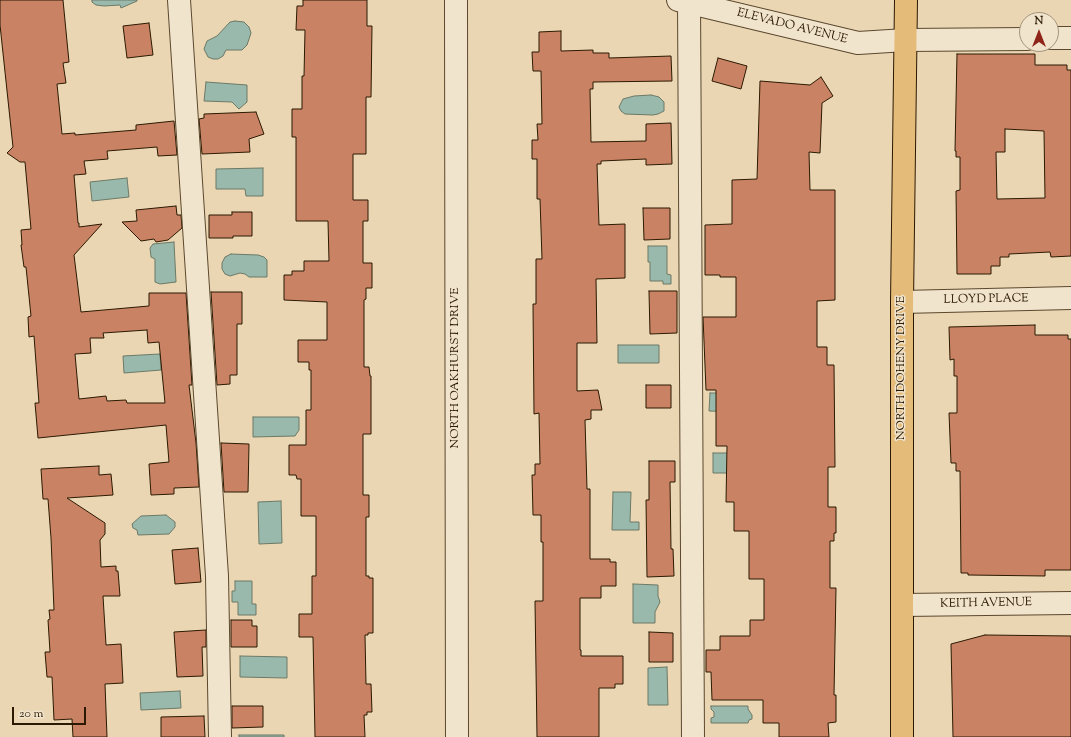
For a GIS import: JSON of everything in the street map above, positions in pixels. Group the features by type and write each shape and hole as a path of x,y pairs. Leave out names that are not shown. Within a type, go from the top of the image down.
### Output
{"main road":[{"name":"NORTH DOHENY DRIVE","path":"902,737 902,302 906,0"}],"street":[{"path":"179,0 217,576 220,737"},
{"name":"NORTH OAKHURST DRIVE","path":"456,0 457,737"},
{"path":"685,1 693,737"},
{"name":"ELEVADO AVENUE","path":"685,1 858,43 906,40 1019,39"},
{"path":"1059,38 1071,38"},
{"name":"LLOYD PLACE","path":"902,302 1071,298"},
{"name":"KEITH AVENUE","path":"902,605 1071,603"}],"shaded area":[{"path":"92,0 137,1 121,8 120,5 96,5 92,2"},
{"path":"230,22 244,22 249,27 251,33 247,45 242,50 226,50 223,56 218,59 208,57 204,49 207,41 217,36"},
{"path":"206,82 247,85 247,102 239,109 232,102 204,101"},
{"path":"651,95 659,97 664,102 664,111 653,115 625,114 619,107 623,99 634,96"},
{"path":"263,168 263,196 246,196 245,189 216,189 216,169"},
{"path":"127,178 129,197 92,201 90,182"},
{"path":"174,242 176,282 160,284 155,282 155,259 151,257 150,248 153,244"},
{"path":"648,246 667,246 667,274 671,275 671,284 663,284 663,281 650,281"},
{"path":"231,254 258,255 264,257 267,260 267,277 249,277 240,273 230,276 225,274 222,269 222,263 225,257"},
{"path":"618,345 659,345 659,363 618,363"},
{"path":"160,354 161,370 124,373 123,356"},
{"path":"710,393 746,393 746,412 709,411"},
{"path":"253,417 299,417 299,430 295,436 253,437"},
{"path":"713,453 755,453 743,473 713,473"},
{"path":"613,492 631,492 630,522 639,522 639,530 612,530"},
{"path":"281,501 282,543 259,544 258,502"},
{"path":"166,515 175,522 175,527 169,534 138,535 137,530 133,528 132,524 141,516"},
{"path":"235,581 252,581 252,604 256,604 256,615 238,615 238,602 232,602 232,591 235,591"},
{"path":"633,584 658,585 658,596 660,602 655,612 655,623 633,623"},
{"path":"240,656 287,657 287,678 240,677"},
{"path":"667,667 668,705 648,705 648,668"},
{"path":"180,691 181,708 141,710 140,693"},
{"path":"711,706 748,706 752,719 749,720 748,723 711,723 711,718 714,717 714,712 711,709"},
{"path":"239,735 284,735 284,737 239,737"}],"building":[{"path":"0,0 63,0 69,62 63,63 66,83 57,84 62,134 75,133 75,135 136,130 136,125 174,121 177,155 158,156 157,147 107,151 108,159 84,161 86,174 74,175 79,227 102,224 74,255 81,312 149,306 149,293 186,293 192,385 189,385 196,443 199,487 174,488 174,494 151,495 149,464 169,462 166,425 38,438 35,403 39,403 34,336 29,337 28,317 31,316 26,267 24,267 21,245 21,230 31,229 25,162 20,162 7,153 13,147 0,25","holes":["147,330 148,343 159,342 165,403 127,403 126,400 107,401 106,396 79,399 75,354 91,353 90,338 104,338 103,333"]},
{"path":"303,0 367,0 367,26 372,26 371,97 366,97 366,154 353,154 353,200 368,200 368,221 363,221 363,263 372,263 372,288 366,288 366,299 364,300 364,367 369,367 371,376 371,434 363,434 363,495 369,495 369,517 366,517 366,576 373,578 373,633 368,633 368,635 365,635 366,684 371,684 372,712 367,712 367,715 364,715 365,737 315,737 313,637 299,637 299,614 312,614 312,576 316,576 316,516 301,516 301,479 297,479 296,475 289,475 289,445 306,445 306,410 311,410 311,370 309,370 309,362 298,362 298,340 327,340 327,302 284,300 284,275 292,275 292,271 304,271 304,261 329,261 328,221 296,221 296,137 292,137 292,109 302,109 302,76 304,76 305,30 296,30 297,6 303,6"},
{"path":"149,23 153,55 127,58 123,26"},
{"path":"561,31 561,51 593,50 593,53 609,53 609,58 671,56 672,81 593,82 593,89 590,89 591,142 646,141 646,124 671,123 672,164 646,165 646,159 601,161 601,164 597,164 599,225 625,224 625,278 596,279 597,343 577,343 577,391 598,390 602,410 591,410 591,419 585,420 587,489 590,489 590,559 610,559 610,562 616,562 616,586 601,586 601,598 580,598 580,650 581,656 623,656 623,684 615,684 615,688 599,688 599,737 537,737 535,601 543,601 543,542 541,542 541,515 533,515 532,475 535,475 535,464 540,464 539,413 534,414 533,304 536,304 536,259 542,259 540,199 537,199 537,159 532,159 532,140 538,140 537,124 542,124 541,71 533,71 532,52 539,52 539,32"},
{"path":"957,54 1035,54 1035,65 1067,65 1067,70 1071,70 1071,256 1051,257 1050,252 1009,254 1009,257 1000,257 1000,266 991,266 991,274 957,274 956,191 960,190 960,157 956,157","holes":["1005,129 1044,131 1045,198 997,199 996,152 1005,152"]},
{"path":"718,58 747,66 741,89 712,81"},
{"path":"821,77 833,96 822,103 820,153 809,152 810,190 835,190 835,300 817,301 817,347 827,347 827,365 834,365 835,467 828,467 828,507 836,507 836,533 834,533 834,541 830,541 830,588 836,588 834,695 836,695 836,722 828,723 829,737 779,737 779,723 763,723 763,700 712,700 711,672 706,672 706,650 720,650 720,636 750,636 750,620 764,620 764,579 749,579 749,531 734,531 734,502 726,502 727,446 716,446 716,390 706,390 703,317 736,317 736,277 705,275 705,225 732,224 732,180 757,179 760,81 810,85"},
{"path":"256,112 264,134 249,139 250,152 202,154 199,119 204,118 204,114"},
{"path":"176,206 177,215 181,215 182,228 168,240 156,242 154,239 141,241 122,222 137,221 136,210"},
{"path":"643,208 670,208 670,239 644,240"},
{"path":"232,212 252,212 252,236 209,238 209,215 232,215"},
{"path":"649,291 677,291 677,333 650,334"},
{"path":"211,292 242,292 242,324 237,324 237,375 230,375 230,384 217,385"},
{"path":"1035,325 1035,335 1068,335 1068,339 1071,339 1071,570 1045,570 1045,576 968,575 968,573 961,573 960,471 956,471 956,463 951,463 949,413 957,413 957,376 954,376 954,359 950,360 949,327"},
{"path":"646,385 671,385 671,408 646,408"},
{"path":"221,443 249,444 248,492 224,492"},
{"path":"649,461 675,461 675,482 670,482 671,549 673,549 674,576 647,577 646,500 649,500"},
{"path":"99,466 99,475 111,474 113,495 67,498 105,523 105,534 100,540 101,567 116,566 116,571 118,571 120,596 103,596 106,645 121,644 123,683 105,684 107,737 73,737 72,719 54,720 52,677 47,677 45,652 50,652 48,620 50,619 49,610 54,610 48,499 43,499 41,469"},
{"path":"198,548 201,582 175,584 172,550"},
{"path":"231,620 252,620 252,626 257,626 257,647 231,647"},
{"path":"206,630 206,647 202,647 203,676 177,677 174,632"},
{"path":"649,632 673,633 673,662 649,662"},
{"path":"985,635 1071,636 1071,737 953,737 951,644"},
{"path":"232,706 263,706 263,727 232,728"},
{"path":"204,716 205,737 161,737 161,717"}]}
